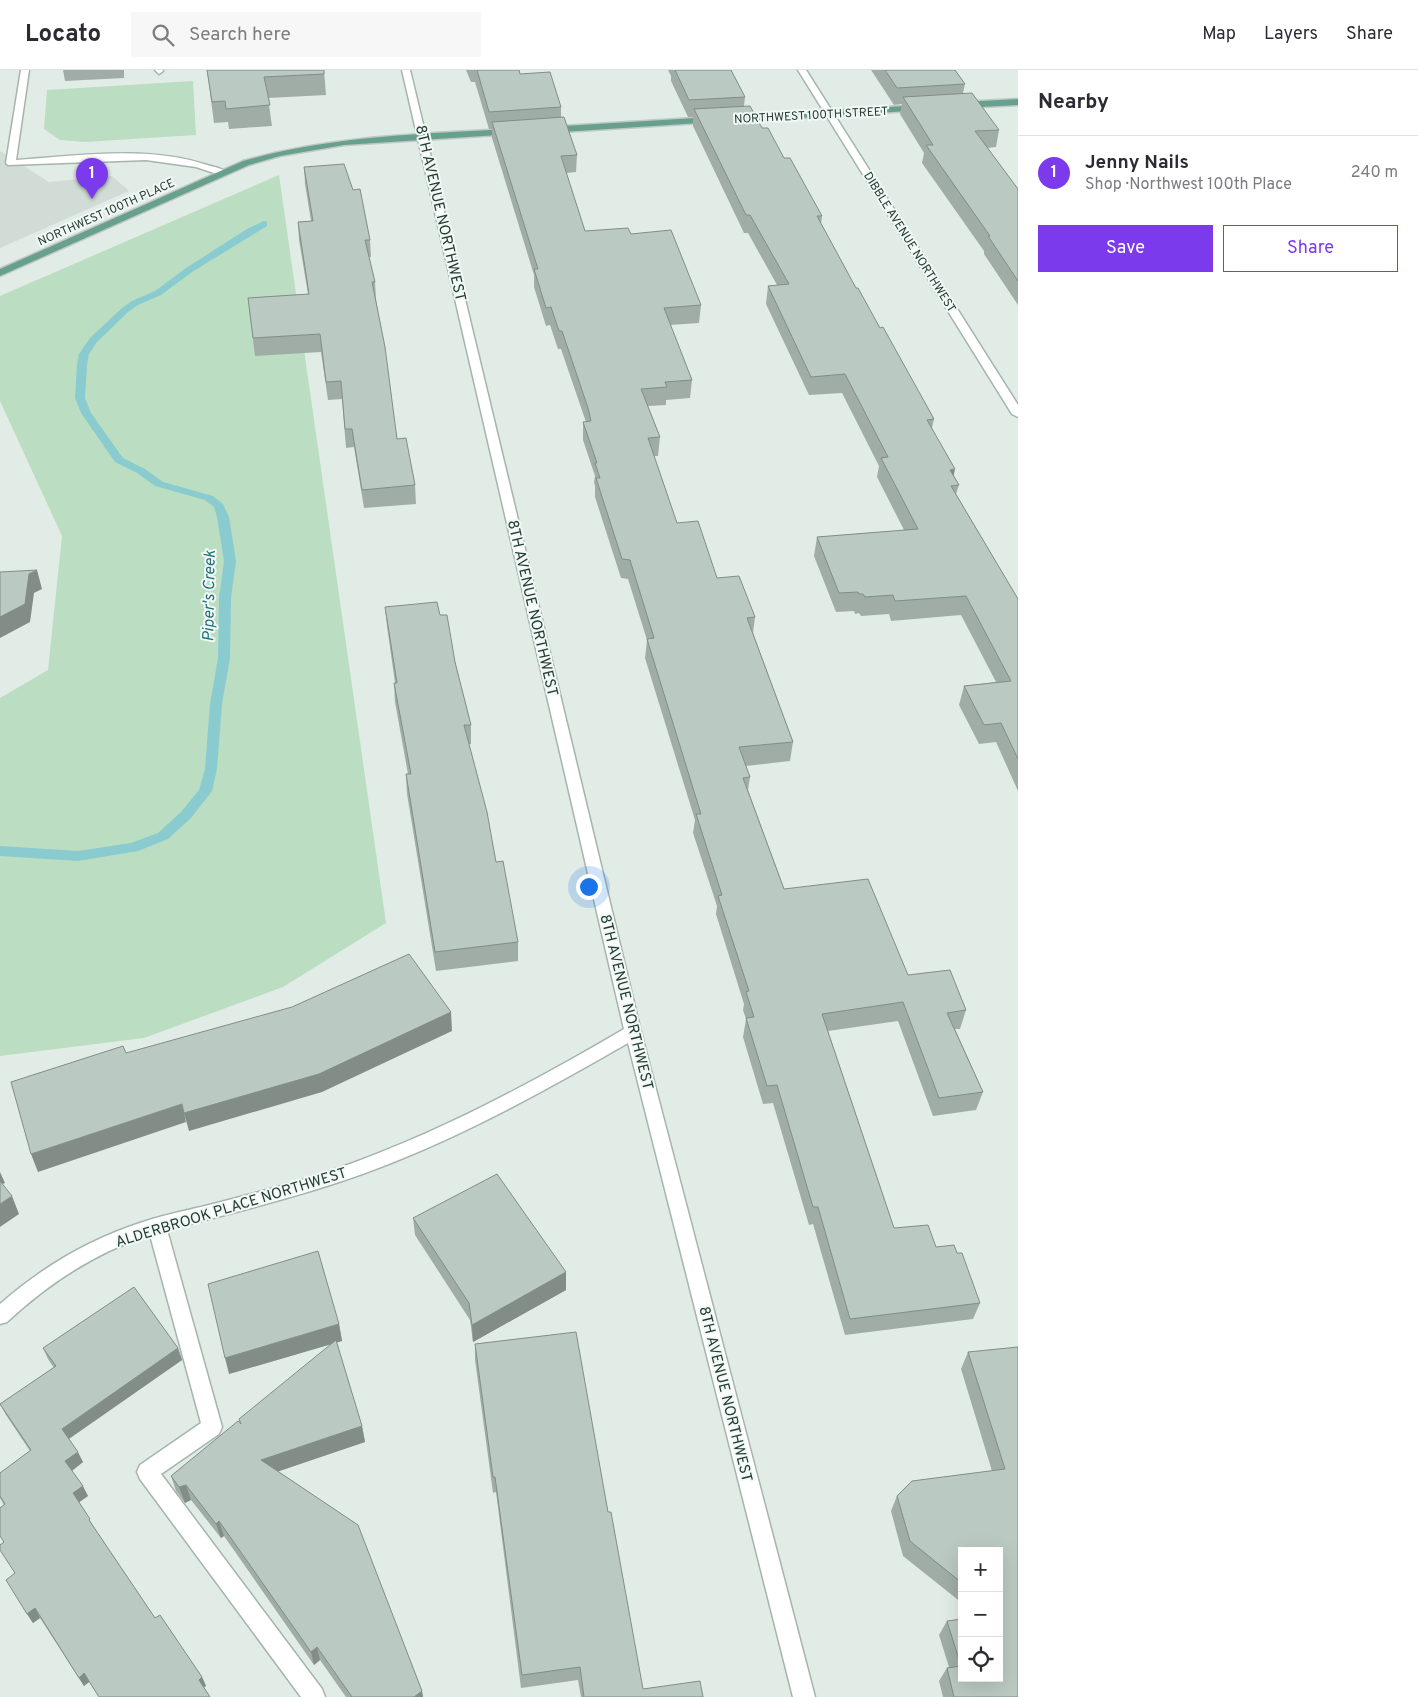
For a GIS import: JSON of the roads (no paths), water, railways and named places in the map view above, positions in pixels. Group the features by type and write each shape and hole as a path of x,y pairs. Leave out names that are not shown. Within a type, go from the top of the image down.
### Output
{"main road":[{"path":"950,106 1018,102"},
{"name":"NORTHWEST 100TH STREET","path":"535,131 930,107"},
{"path":"223,173 246,162 297,148 334,143 525,131"},
{"name":"NORTHWEST 100TH PLACE","path":"0,273 223,173"}],"street":[{"path":"25,70 12,163 153,157 178,159 202,164 223,173"},
{"name":"8TH AVENUE NORTHWEST","path":"406,70 633,1032 804,1697"},
{"name":"DIBBLE AVENUE NORTHWEST","path":"802,70 1018,414"},
{"name":"ALDERBROOK PLACE NORTHWEST","path":"0,1316 50,1274 123,1237 157,1225 283,1193 330,1178 428,1140 566,1071 633,1032"},
{"path":"157,1225 212,1427 147,1472 314,1697"}],"waterway":[{"name":"Piper's Creek","path":"0,851 78,856 133,848 163,836 186,815 205,791 211,769 216,704 224,658 225,598 230,561 223,517 219,506 209,498 159,484 141,471 119,460 86,413 80,398 82,365 84,354 93,340 125,310 135,303 158,293 189,270 264,224"}],"place":[{"name":"Jenny Nails","path":"92,199"}]}
